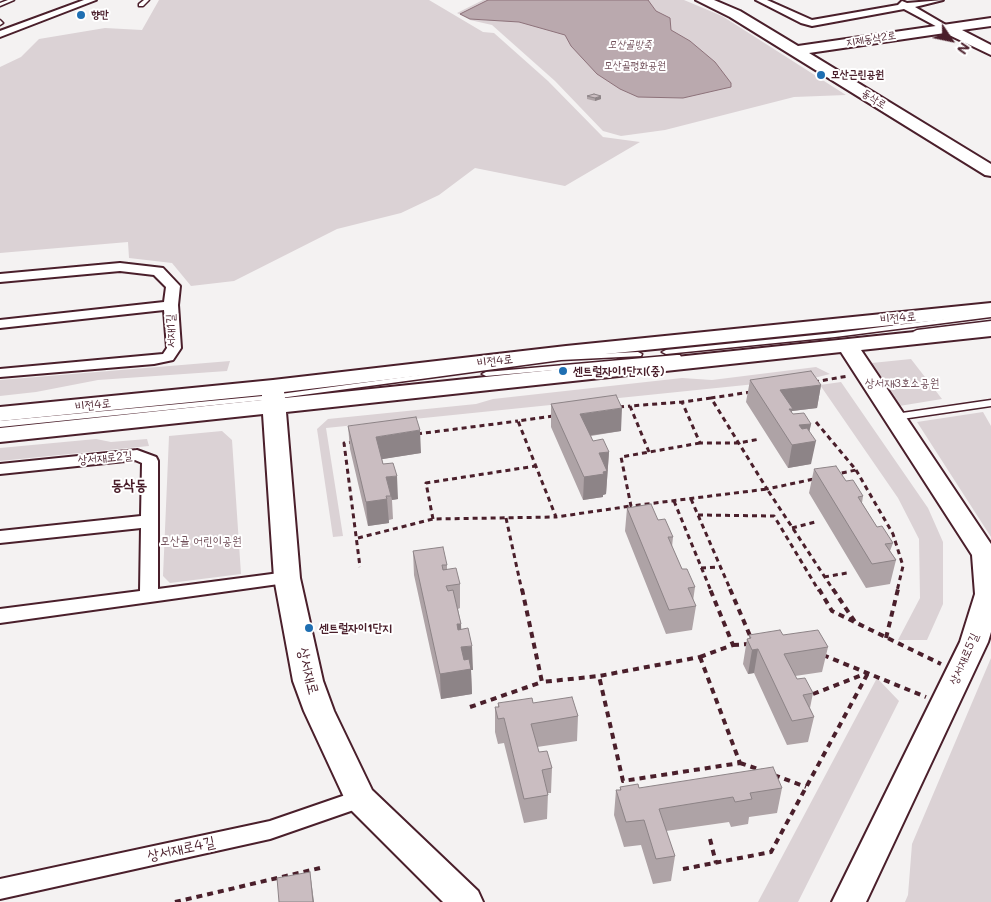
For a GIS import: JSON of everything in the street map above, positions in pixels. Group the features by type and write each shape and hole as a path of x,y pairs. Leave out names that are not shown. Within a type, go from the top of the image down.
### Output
{"main road":[{"name":"동삭로","path":"703,0 735,14 991,171"},
{"name":"동삭로","path":"721,0 752,14 813,48 991,157"},
{"name":"지제동삭2로","path":"946,28 991,16"},
{"name":"지제동삭2로","path":"796,51 991,22"},
{"path":"946,28 991,51"},
{"name":"비전4로","path":"0,435 273,398 521,358 991,309"},
{"name":"비전4로","path":"0,414 273,398 758,357 991,330"},
{"name":"상서재로5길","path":"848,347 985,556 989,594 974,642 849,902"},
{"name":"상서재로","path":"273,398 287,578 308,681 319,711 360,800 466,902"}],"street":[{"path":"0,34 92,0"},
{"path":"760,0 812,23 939,0"},
{"path":"893,0 946,28"},
{"path":"0,278 120,266 158,271 173,286 171,306"},
{"name":"서재1길","path":"0,324 171,306 174,348 168,357 154,360 0,373"},
{"name":"상서재로2길","path":"0,469 137,455 145,457 150,461 150,596"},
{"path":"0,537 150,520"},
{"path":"0,616 287,578"},
{"name":"상서재로4길","path":"0,889 270,830 360,800"}],"lane":[{"path":"0,5 12,0"},
{"path":"141,5 147,0"},
{"path":"521,358 564,358 707,350 991,315"},
{"path":"0,424 273,398 307,400 450,378 636,360 701,356 991,323"},
{"path":"701,356 758,357"},
{"path":"0,430 273,398 564,358"},
{"path":"895,417 991,403"}],"path":[{"path":"812,383 865,373"},
{"path":"612,408 682,402 757,391"},
{"path":"711,398 792,528 855,622"},
{"path":"682,402 700,443"},
{"path":"630,406 648,452"},
{"path":"412,435 555,416"},
{"path":"518,421 556,517"},
{"path":"816,422 856,470 893,534 903,566 886,638"},
{"path":"631,506 621,457 700,443 739,443 760,439"},
{"path":"360,567 358,538 344,444 363,441"},
{"path":"433,519 426,482 536,466"},
{"path":"830,476 856,470"},
{"path":"358,538 433,519 556,517 767,489 821,478"},
{"path":"470,707 542,682 599,676 700,657 733,646 753,643 691,499"},
{"path":"674,501 733,646"},
{"path":"698,515 774,516 832,611 959,673"},
{"path":"506,518 542,682"},
{"path":"792,528 815,522"},
{"path":"701,568 720,567"},
{"path":"824,577 847,573"},
{"path":"821,654 944,705"},
{"path":"700,657 740,763"},
{"path":"813,694 868,673"},
{"path":"683,869 771,852 868,673"},
{"path":"599,676 623,781 740,763 806,787"},
{"path":"710,839 716,863"},
{"path":"175,902 320,868"}],"green space":[{"path":"159,0 429,0 483,32 494,33 548,81 603,137 640,142 565,186 475,168 439,195 401,213 337,229 234,281 191,286 172,263 129,258 128,242 0,253 0,67 21,57 39,39 105,28 142,30"},
{"name":"모산골평화공원","path":"483,0 684,0 722,16 846,95 794,97 665,130 621,136 603,131 555,81 492,25 470,20 457,13"},
{"name":"상서재3호소공원","path":"911,359 942,399 893,407 862,364"},
{"path":"230,361 227,371 98,380 36,392 0,396 0,380"},
{"path":"816,367 830,374 814,378 326,428 343,536 333,537 317,429 328,419 476,404 493,399 682,378 712,380"},
{"path":"841,382 928,508 943,542 943,604 927,640 898,640 920,598 919,539 898,498 820,385"},
{"path":"983,412 991,426 991,537 917,422"},
{"name":"모산골 어린이공원","path":"222,431 232,440 241,574 170,583 163,576 169,436"},
{"path":"96,439 111,442 147,439 149,446 0,461 0,448"},
{"path":"991,658 991,902 905,902 908,895 912,844"},
{"path":"877,678 899,701 798,902 758,902"}],"water":[{"name":"모산골방죽","path":"488,0 648,0 656,11 670,18 671,30 690,41 715,62 731,83 731,87 683,98 638,97 620,89 597,74 571,46 565,35 519,22 470,19 460,14"}],"building":[{"path":"594,94 601,96 595,98 587,96"},
{"path":"811,371 821,385 780,390 793,409 789,409 793,414 804,413 811,424 799,425 802,429 807,428 816,441 792,445 750,380"},
{"path":"616,395 622,408 580,414 593,441 603,439 609,452 599,453 607,471 603,472 604,474 584,477 551,404"},
{"path":"416,417 420,430 376,437 383,464 393,463 397,476 386,477 391,496 386,496 387,499 366,502 348,426"},
{"path":"836,466 846,481 853,480 863,496 858,497 877,527 882,526 893,543 885,544 896,560 872,564 814,469"},
{"path":"651,504 658,520 665,519 673,537 668,537 682,569 687,569 695,587 688,588 696,606 669,610 627,508"},
{"path":"443,547 447,565 442,565 443,570 456,568 460,584 446,586 448,591 453,590 461,624 457,624 458,630 468,628 472,646 461,647 464,660 469,659 471,669 440,674 413,551"},
{"path":"780,630 783,635 818,630 828,647 784,654 797,679 805,678 813,693 803,695 814,717 792,721 758,649 752,650 747,639 751,638 749,635"},
{"path":"572,697 578,716 531,724 539,752 547,751 552,768 542,770 548,795 524,799 504,718 498,719 495,707 499,707 498,703 532,698 533,703"},
{"path":"773,767 782,788 750,793 752,799 735,802 733,797 659,809 675,856 656,859 644,820 626,822 616,790 621,790 620,787 638,784 639,788"},
{"path":"310,872 313,902 279,902 277,878"}],"place":[{"name":"향만","path":"81,15"},
{"name":"모산근린공원","path":"821,75"},
{"name":"센트럴자이1단지(중)","path":"563,371"},
{"name":"센트럴자이1단지","path":"309,628"}],"district":[{"name":"동삭동","path":"129,485"}]}
